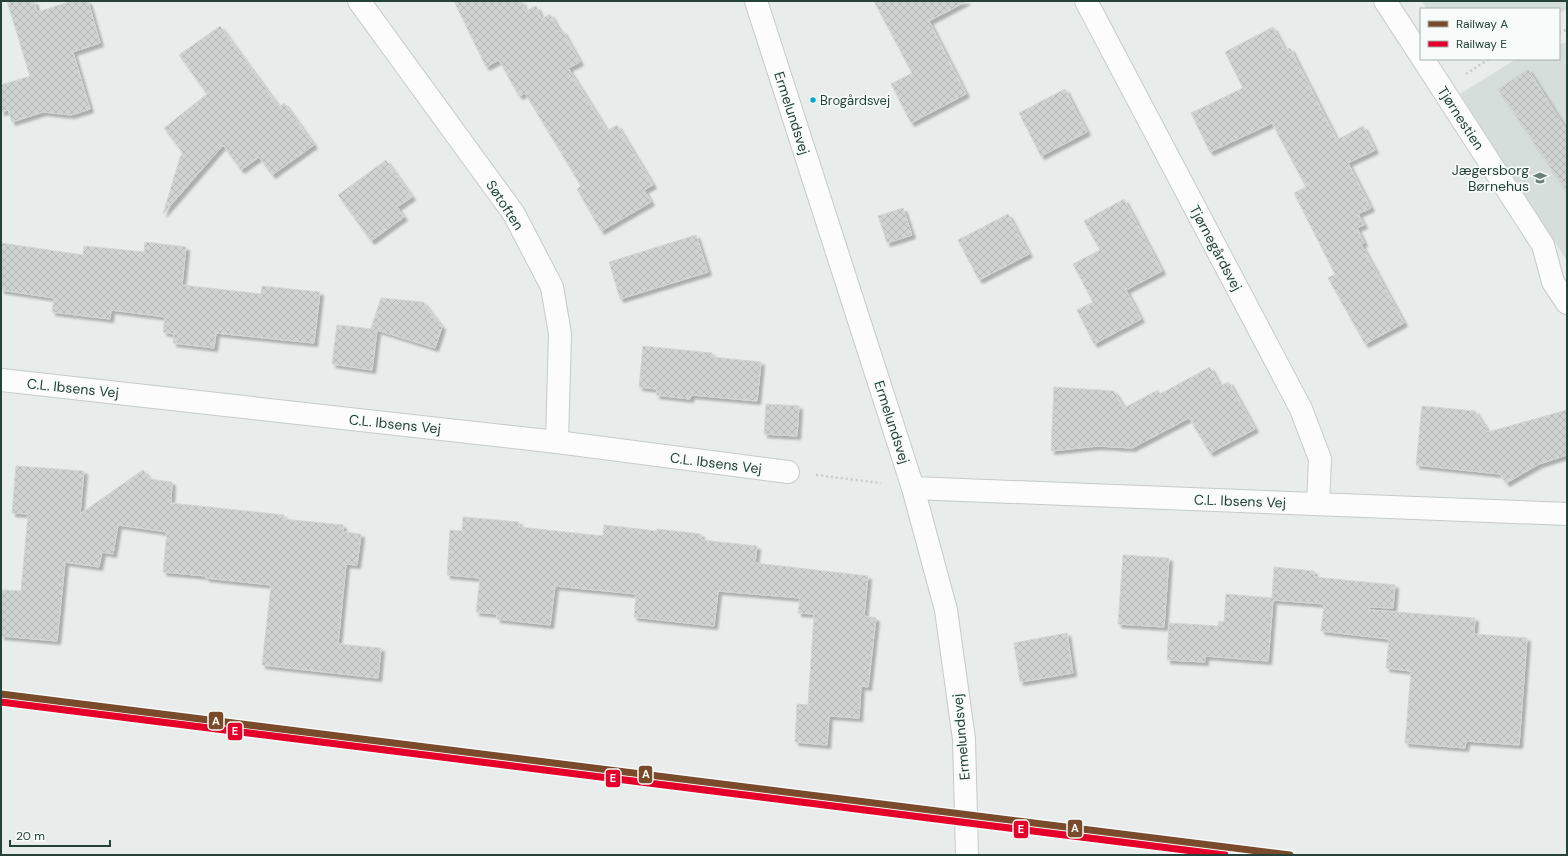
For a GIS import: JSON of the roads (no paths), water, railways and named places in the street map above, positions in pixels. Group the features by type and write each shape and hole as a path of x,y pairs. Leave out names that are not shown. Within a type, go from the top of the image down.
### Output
{"street":[{"name":"Søtoften","path":"359,1 514,214 552,287 560,334 557,442"},
{"name":"Ermelundsvej","path":"756,1 913,488 946,610 964,739 967,855"},
{"name":"Tjørnegårdsvej","path":"1086,1 1301,409 1320,459 1318,504"},
{"path":"1386,1 1420,54"},
{"name":"Tjørnestien","path":"1424,60 1543,245 1553,282 1567,303"},
{"name":"C.L. Ibsens Vej","path":"1,380 557,442 788,472"},
{"name":"C.L. Ibsens Vej","path":"913,488 1567,514"}],"rail line":[{"name":"A","path":"1,694 1290,855"},
{"name":"E","path":"1,702 1225,855"}],"place":[{"name":"Brogårdsvej","path":"813,100"},
{"name":"Jægersborg Børnehus","path":"1540,178"}]}
